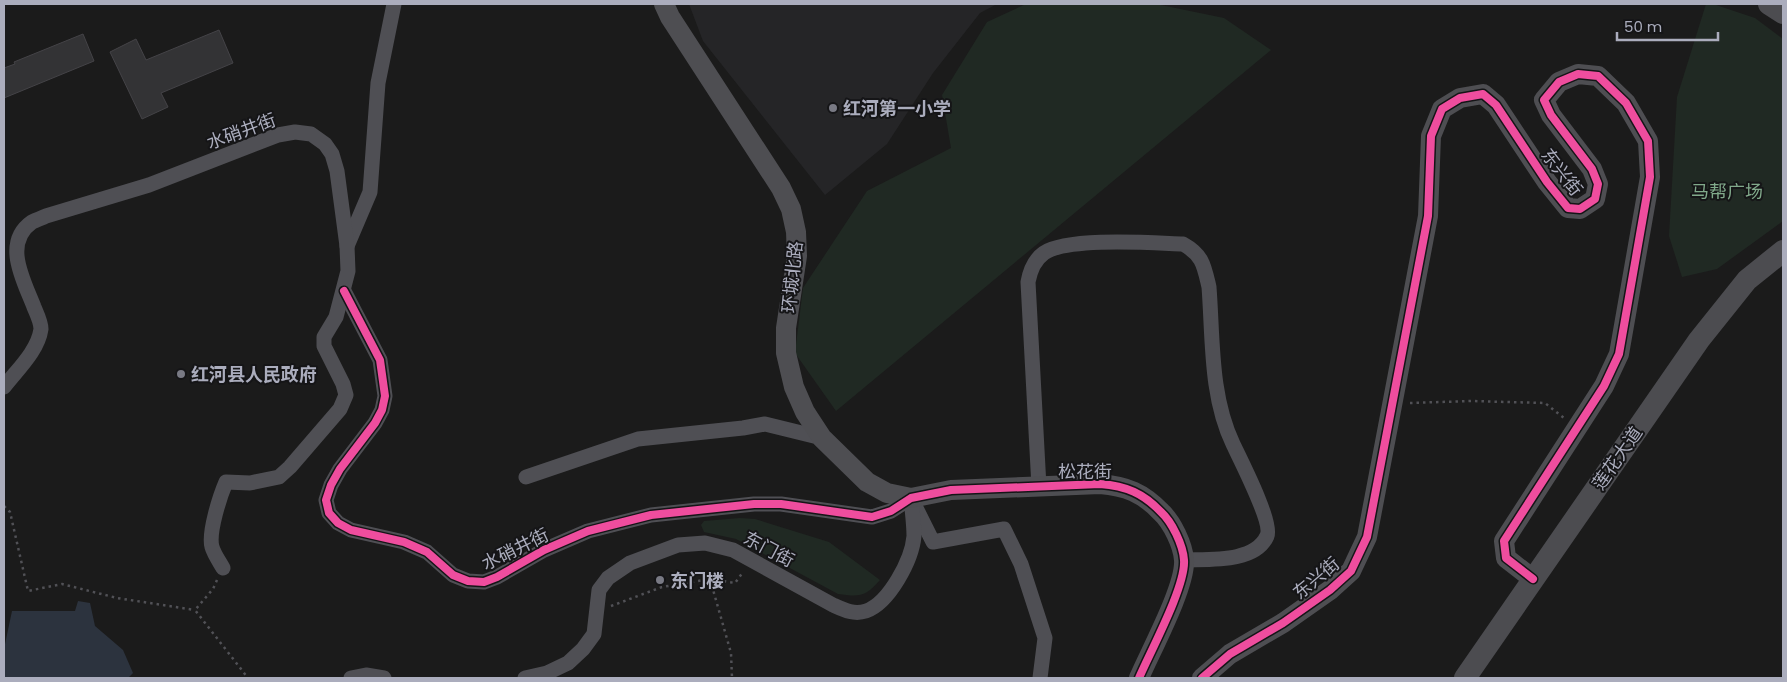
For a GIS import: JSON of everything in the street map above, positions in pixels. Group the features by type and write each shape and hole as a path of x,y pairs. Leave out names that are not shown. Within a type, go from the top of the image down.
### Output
{"main road":[{"path":"1770,4 1783,13"},
{"name":"莲花大道","path":"1465,678 1699,340 1747,280 1783,251"}],"street":[{"path":"347,246 370,192 378,82 394,4"},
{"name":"环城北路","path":"664,4 685,41 781,188 791,209 796,232 797,256 786,328 786,353 794,387 805,412 822,438 867,482 887,494 910,498"},
{"name":"东兴街","path":"1202,678 1230,654 1283,623 1330,590 1351,572 1367,537 1428,216 1431,136 1442,109 1460,98 1483,94 1496,105 1547,182 1568,208 1580,210 1595,199 1598,184 1592,169 1551,115 1544,100 1559,82 1578,74 1598,76 1626,103 1648,141 1650,177 1619,354 1604,386 1504,541 1506,558 1533,579"},
{"name":"水硝井街","path":"4,387 31,352 39,338 41,326 19,267 16,251 20,236 31,223 46,216 148,185 278,135 295,132 311,134 325,144 332,154 338,179 347,246 348,271 344,290 380,360 385,396 382,410 375,423 340,469 331,485 326,500 330,513 338,523 350,530 404,542 427,552 453,575 468,581 484,582 544,550 588,531 651,515 754,504 781,504 872,517 891,511 910,498"},
{"path":"1039,487 1028,282 1030,270 1045,253 1057,248 1095,242 1183,244 1192,249 1200,257 1205,268 1209,287 1219,408 1254,489 1268,527 1268,535 1262,543 1247,554 1234,558 1184,560 1175,598 1139,678"},
{"path":"223,568 211,545 219,498 226,482 250,483 279,477 290,467 340,409 346,395 343,384 324,346 324,337 336,317 344,290"},
{"path":"526,477 638,439 765,424 822,438"},
{"name":"松花街","path":"910,498 951,490 1100,484 1119,486 1151,501 1165,516 1174,531 1184,560"},
{"path":"910,498 933,542 1004,529 1021,564 1045,638 1040,678"},
{"name":"东门街","path":"525,678 547,673 568,663 583,649 594,634 599,590 608,578 630,563 678,545 705,543 733,550 833,606 850,613 865,612 888,596 906,563 914,537 910,498"},
{"path":"351,678 366,675 384,678"}],"path":[{"path":"1393,403 1471,401 1545,403 1577,428"},
{"path":"4,506 10,512 28,591 62,584 117,598 195,610 248,678"},
{"path":"595,617 606,608 662,587 710,579 735,583 752,560"},
{"path":"195,610 213,589 223,568"},
{"path":"710,579 731,653 732,678"}],"shaded area":[{"name":"红河第一小学","path":"689,4 997,4 980,13 933,73 887,144 825,195 703,41"},
{"path":"78,601 90,603 95,626 123,650 133,673 128,678 4,678 4,649 12,611 75,611"}],"green space":[{"path":"1026,4 1156,4 1224,18 1271,50 836,411 795,353 803,288 867,191 951,148 942,95 987,22"},
{"name":"马帮广场","path":"1706,4 1713,4 1755,18 1783,39 1783,221 1717,269 1682,277 1669,236 1677,97"},
{"path":"740,518 755,519 829,542 880,580 866,593 857,595 838,594 736,539 704,532 701,525 704,521"}],"building":[{"path":"219,30 233,63 161,93 168,107 142,119 110,52 136,39 146,60"},
{"path":"83,34 94,61 4,98 4,68 15,64 14,62"}],"cycle path":[{"path":"1202,678 1230,654 1283,623 1330,590 1351,571 1367,537 1428,216 1431,136 1442,109 1460,98 1483,94 1496,105 1547,182 1568,208 1580,209 1595,199 1598,184 1592,169 1551,115 1544,100 1559,82 1578,74 1598,76 1626,103 1648,141 1650,177 1619,354 1604,386 1504,541 1506,558 1533,579"},
{"path":"344,291 380,360 385,396 382,410 375,423 340,469 331,485 326,500 329,513 338,523 351,530 404,542 427,552 453,575 468,581 484,582 497,577 544,550 588,531 651,515 754,504 781,504 872,517 891,511 911,498 951,490 1100,484 1118,487 1141,495 1165,516 1179,541 1184,560 1183,571 1174,602 1139,678"}],"place":[{"name":"红河第一小学","path":"833,108"},
{"name":"红河县人民政府","path":"181,374"},
{"name":"东门楼","path":"660,580"}]}
